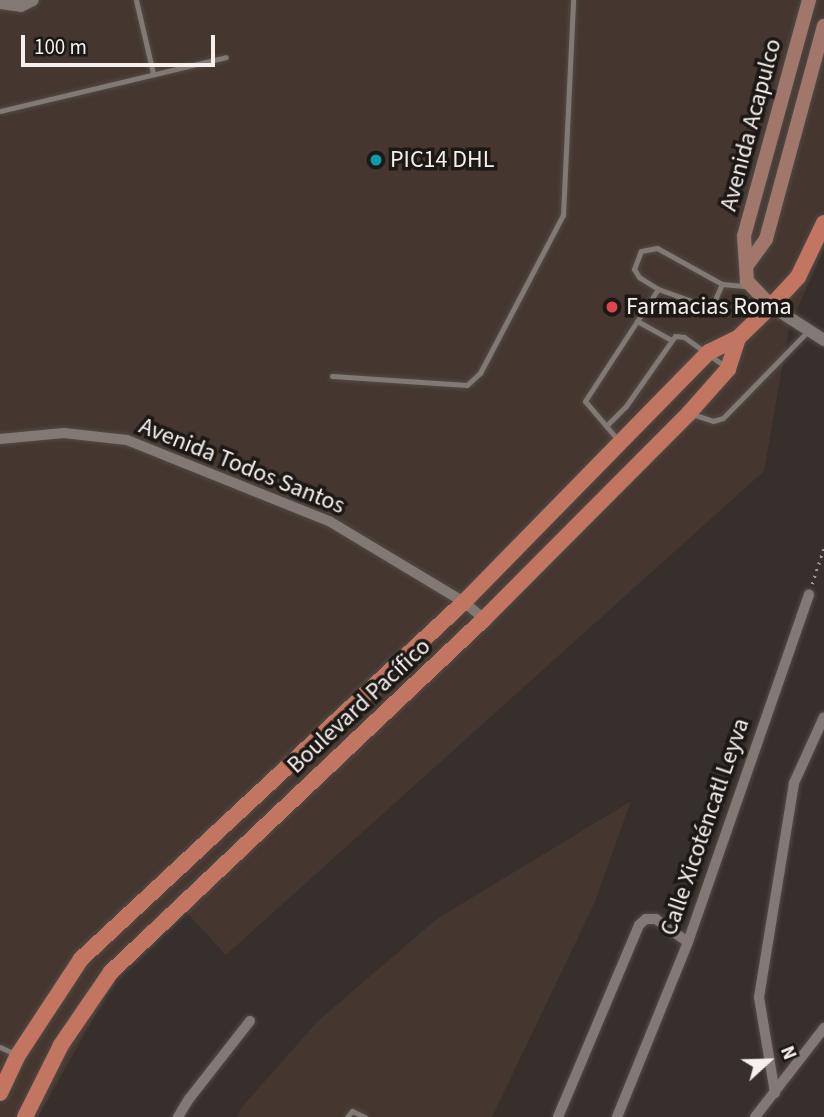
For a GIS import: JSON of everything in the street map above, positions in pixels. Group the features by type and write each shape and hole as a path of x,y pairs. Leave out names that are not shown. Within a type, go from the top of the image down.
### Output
{"main road":[{"name":"Avenida Acapulco","path":"751,287 746,277 748,264 744,236 808,0"},
{"name":"Avenida Acapulco","path":"748,264 766,239 824,26"},
{"name":"Boulevard Pacífico","path":"0,1093 18,1055 81,958 464,602 709,352 738,338 771,306 798,277 824,223"},
{"path":"751,287 771,306"},
{"name":"Boulevard Pacífico","path":"25,1117 61,1045 111,972 484,619 689,413 728,369 738,338"}],"street":[{"path":"0,2 20,6 33,0"},
{"path":"771,306 824,340"},
{"name":"Avenida Todos Santos","path":"0,439 64,433 127,440 329,521 464,602 484,619"},
{"name":"Calle Xicoténcatl Leyva","path":"617,1117 688,942 809,594"},
{"path":"775,1093 759,997 794,783 824,717"},
{"path":"558,1117 639,925 646,919 656,919 688,942"},
{"path":"178,1117 250,1021"},
{"path":"755,1117 824,1028"}],"lane":[{"path":"136,0 153,73"},
{"path":"332,376 467,385 480,373 563,215 573,0"},
{"path":"0,111 226,57"},
{"path":"722,284 711,307 658,289 639,277 634,269 641,251 648,247 657,248 722,284 751,287"},
{"path":"620,443 584,401 658,289"},
{"path":"637,321 670,339 684,337 709,352 728,369"},
{"path":"689,413 706,420 723,418 809,330"},
{"path":"606,426 626,406 670,339"},
{"path":"0,1046 18,1055"},
{"path":"347,1117 352,1111 365,1117"}],"path":[{"path":"809,594 824,548"}],"shaded area":[{"path":"0,0 824,0 824,248 789,328 764,471 226,955 187,913 116,979 38,1117 0,1117"},
{"path":"631,801 594,904 492,1117 237,1117 241,1108 318,1021 437,919"}],"place":[{"name":"PIC14 DHL","path":"376,160"},
{"name":"Farmacias Roma","path":"612,307"}]}
